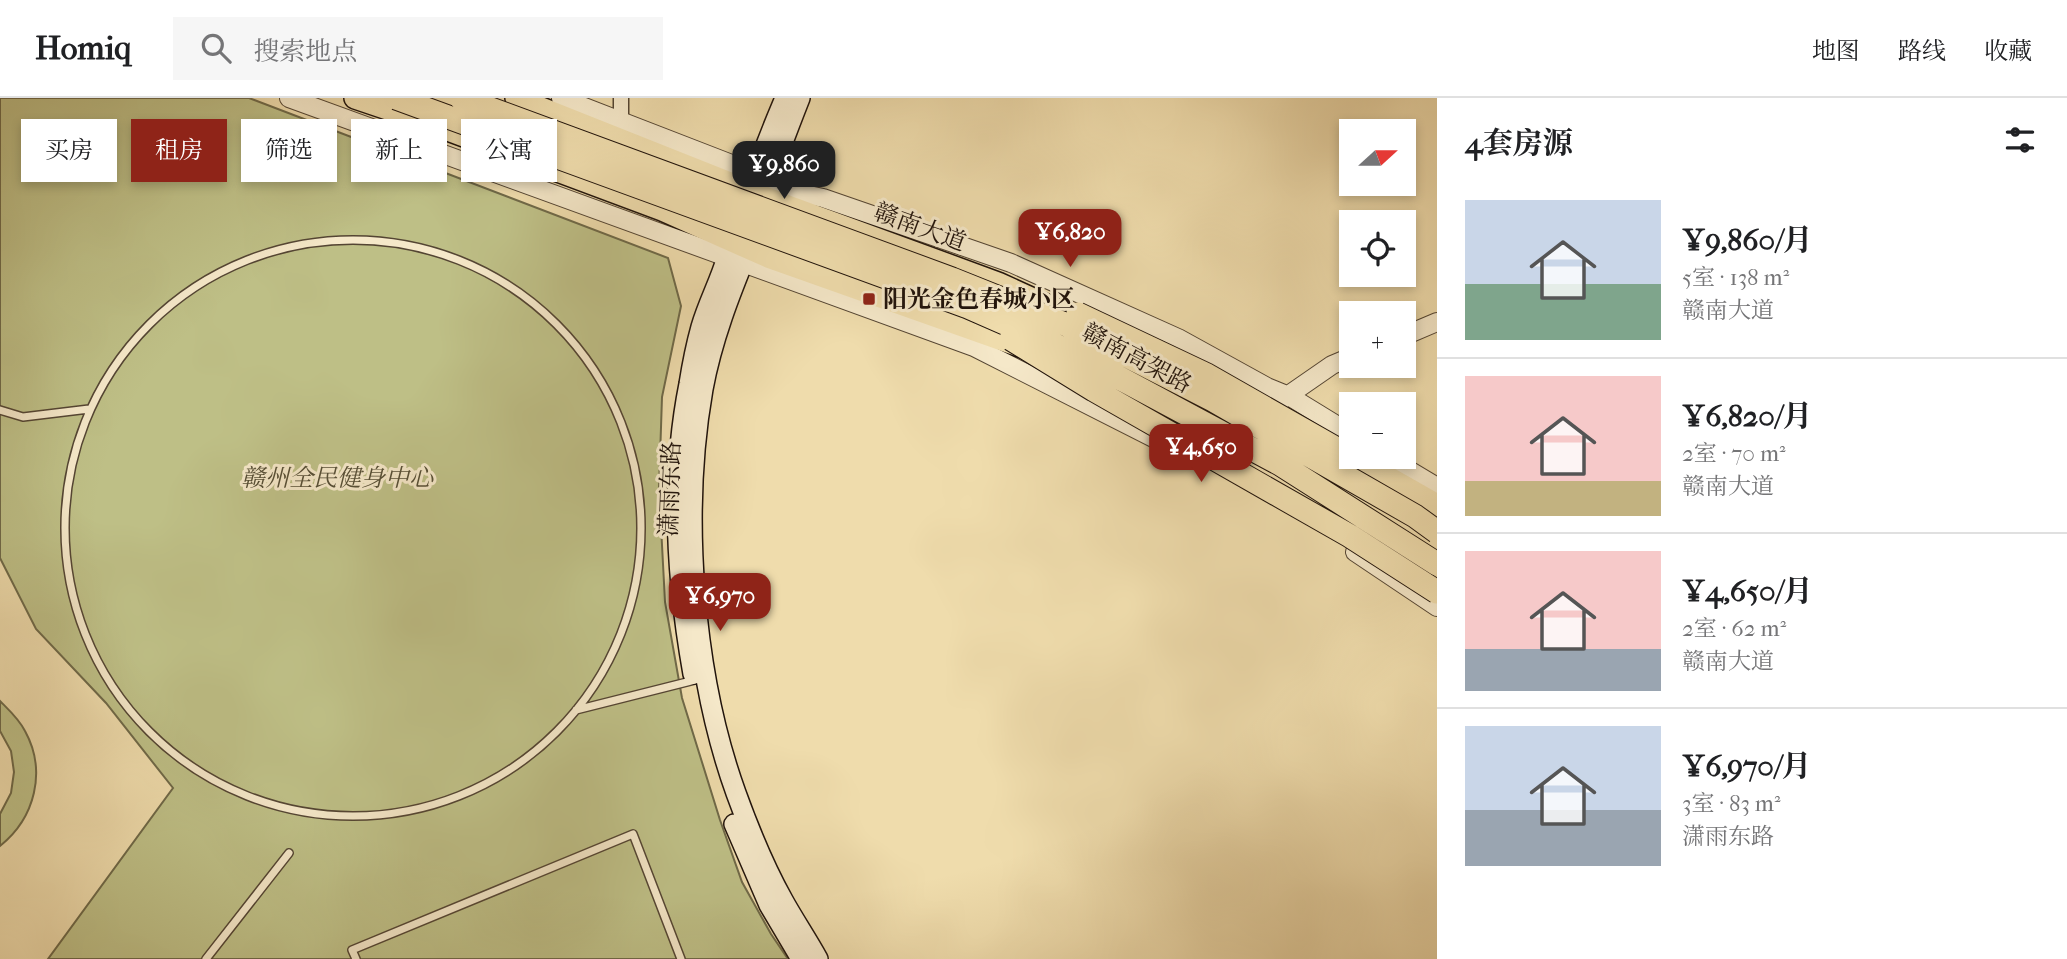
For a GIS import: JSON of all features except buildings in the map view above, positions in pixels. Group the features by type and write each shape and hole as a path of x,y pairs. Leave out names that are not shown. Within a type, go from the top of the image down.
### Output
{"highway":[{"name":"赣南高架路","path":"397,98 948,289 1067,325 1213,400 1437,531"},
{"name":"赣南高架路","path":"460,98 948,289 968,307 1071,352 1267,457 1437,564"},
{"path":"948,289 1075,313 1206,375 1339,450"},
{"path":"948,289 1094,390 1350,536 1437,591"},
{"path":"1372,469 1437,506"}],"main road":[{"path":"355,98 662,211 737,252 768,257 985,332 1070,365 1336,513 1437,581"},
{"name":"赣南大道","path":"516,98 759,187 998,283 1168,362 1359,469 1437,518"},
{"name":"潇雨东路","path":"785,98 737,252 704,387 697,427 692,528 698,620 706,677 735,792 783,900 818,959"},
{"name":"潇雨东路","path":"759,187 800,98"},
{"name":"潇雨东路","path":"737,252 701,327 688,385 681,439 677,509 684,624 705,733 723,793 769,905 801,959"},
{"path":"1397,580 1437,591"}],"street":[{"path":"289,98 737,252 974,347 1214,469 1326,532 1437,607"},
{"path":"561,98 734,165 759,187 823,198 1011,263 1178,338 1267,387 1289,396 1339,427"},
{"path":"621,98 621,122"},
{"path":"1416,331 1437,322"},
{"path":"1262,413 1339,362"},
{"path":"1407,469 1437,487"}],"lane":[{"path":"341,238 421,246 496,276 559,325 607,390 635,466 642,546 625,625 589,696 576,710 534,755 480,789 419,810 356,818 292,811 232,790 177,757 131,712 96,658 73,598 64,534 70,470 89,409 131,341 191,287 263,252 341,238"},
{"path":"0,410 23,417 89,409"},
{"path":"576,710 695,680"},
{"path":"356,959 352,950 633,834 681,959"},
{"path":"206,959 289,853"}],"green space":[{"name":"赣州全民健身中心","path":"0,98 249,98 304,119 241,119 241,182 337,182 337,132 351,137 351,182 447,182 447,174 461,179 461,182 469,182 668,258 681,306 662,397 659,488 665,602 682,698 720,820 742,882 788,959 48,959 173,788 106,703 36,629 0,558"},
{"path":"0,701 25,731 32,746 36,778 34,793 22,822 0,846 0,814 11,793 14,772 11,751 0,731"}],"place":[{"name":"阳光金色春城小区","path":"869,299"}]}
